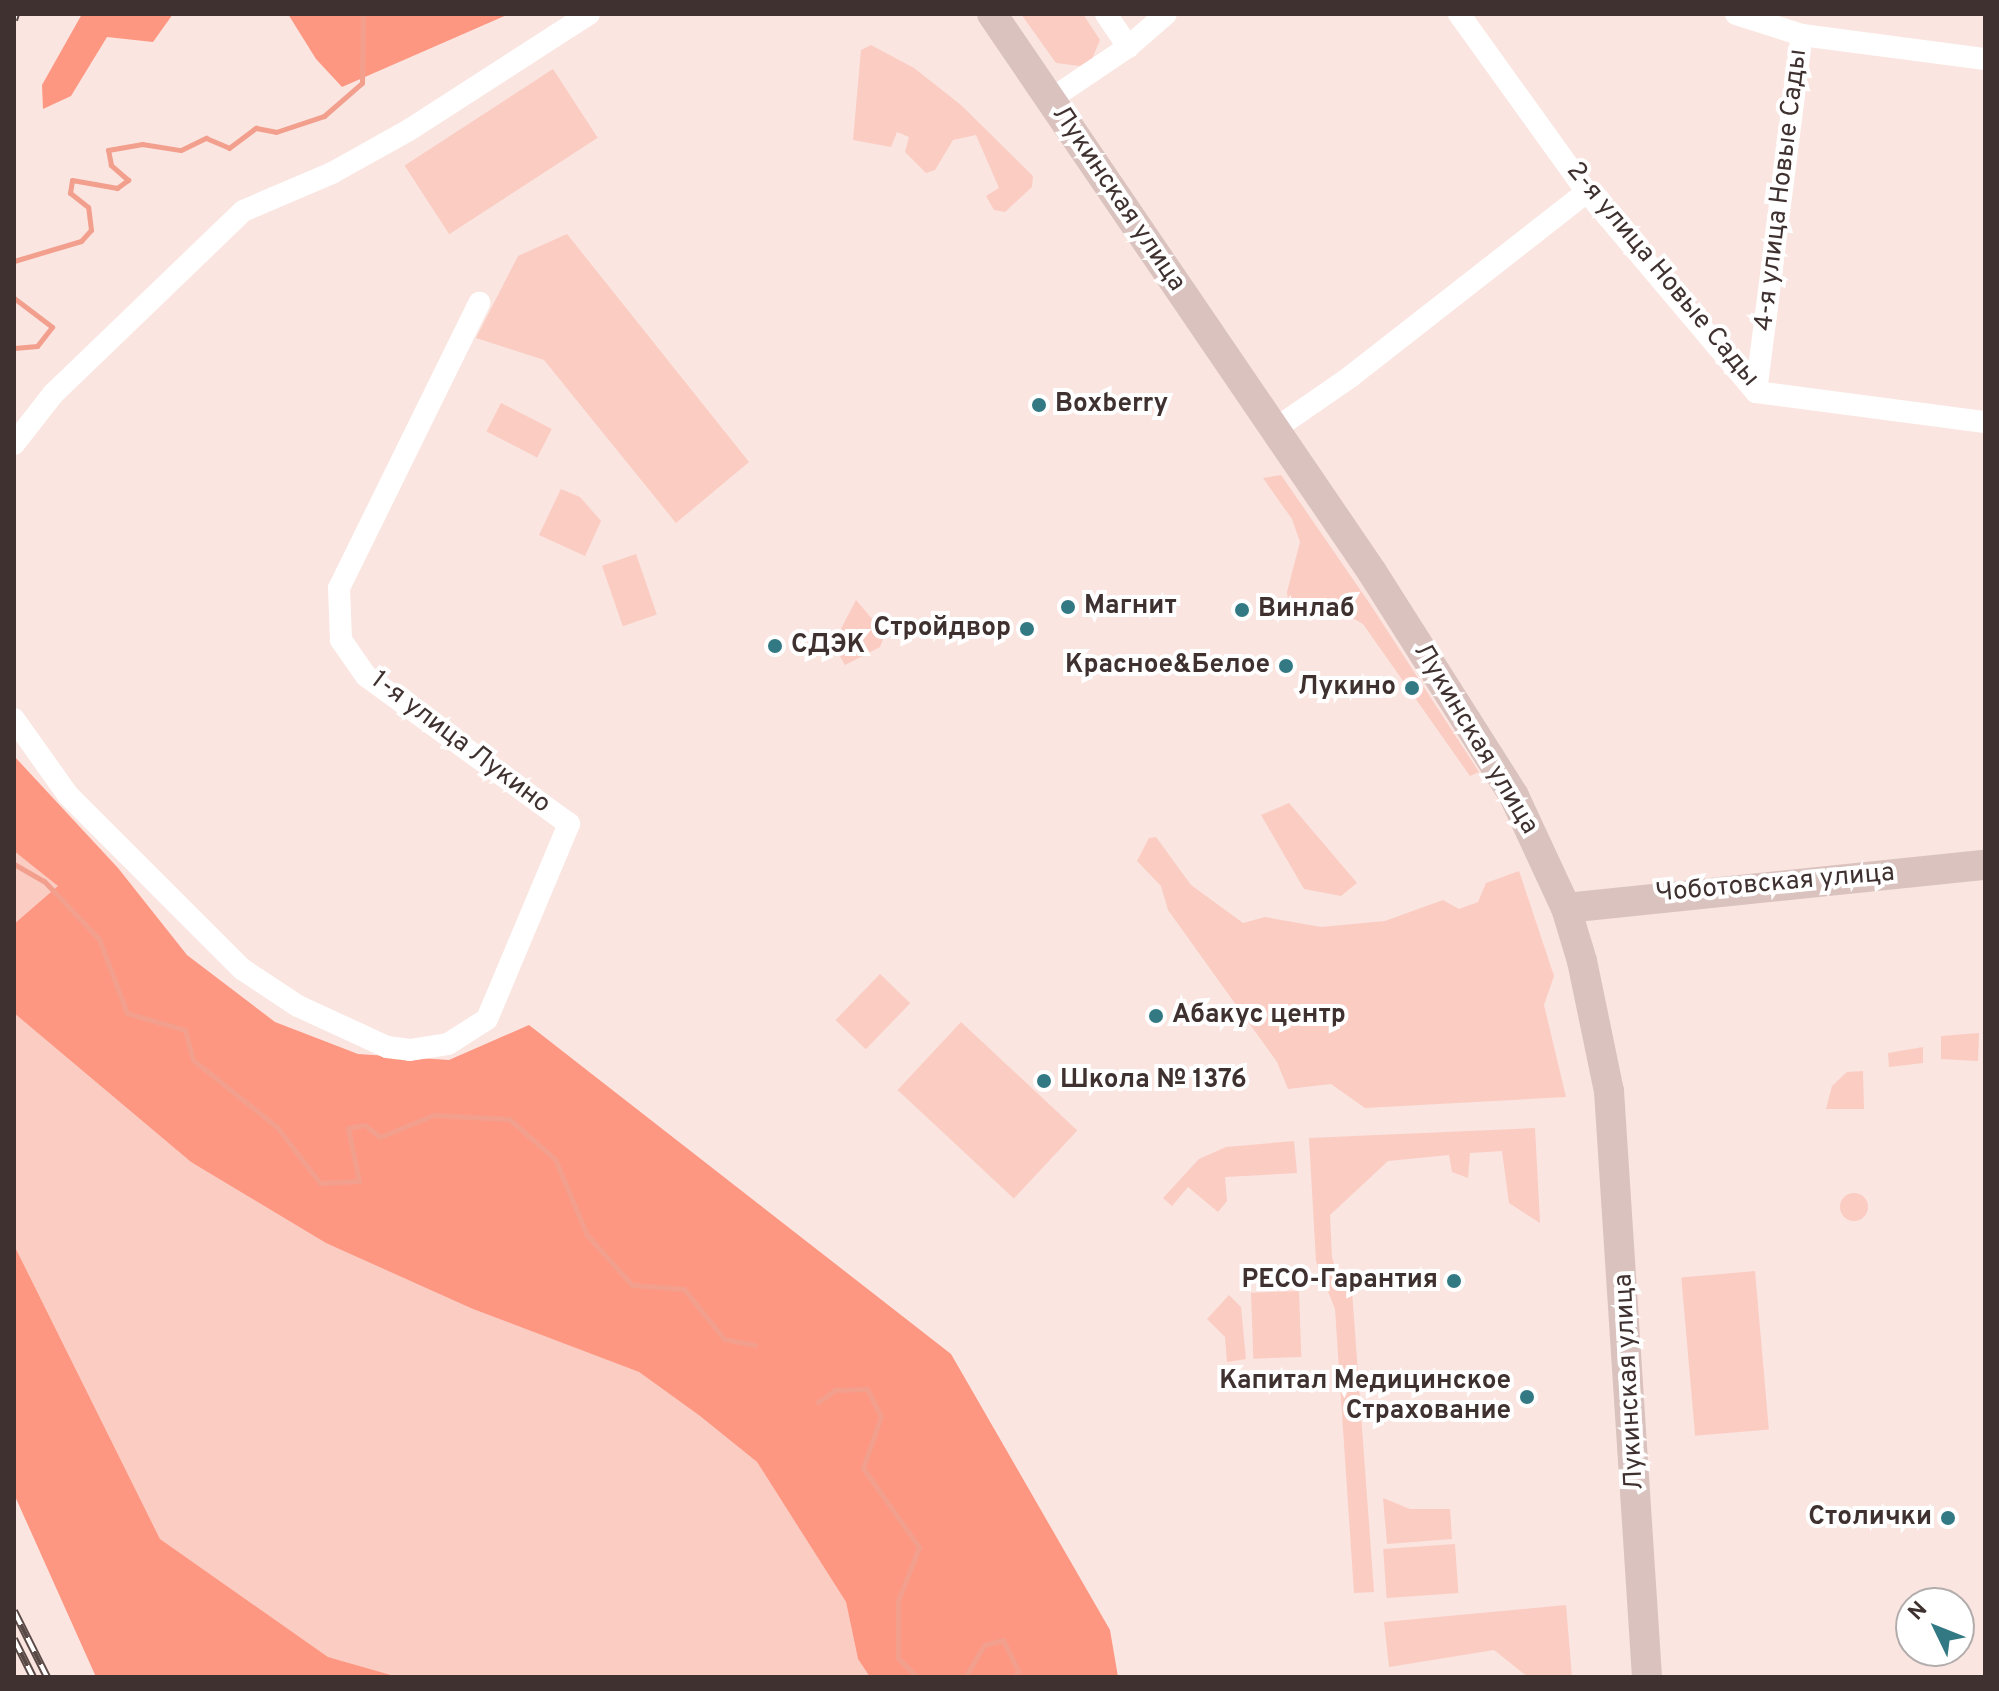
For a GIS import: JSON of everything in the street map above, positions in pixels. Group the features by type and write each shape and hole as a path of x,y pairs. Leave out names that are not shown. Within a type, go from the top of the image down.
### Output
{"main road":[{"name":"Лукинская улица","path":"992,14 1275,429 1514,796 1566,908 1609,1091 1647,1677"},
{"name":"Чоботовская улица","path":"1566,908 1619,899 1985,865"}],"street":[{"path":"14,444 53,394 243,211 332,173 589,14"},
{"path":"1106,14 1128,47"},
{"path":"1051,99 1128,47 1166,14"},
{"name":"2-я улица Новые Сады","path":"1459,14 1587,192 1756,392 1985,422"},
{"path":"1736,14 1802,35 1985,59"},
{"name":"4-я улица Новые Сады","path":"1830,37 1835,14"},
{"name":"4-я улица Новые Сады","path":"1756,392 1802,35"},
{"path":"1275,429 1350,377 1587,192"},
{"name":"1-я улица Лукино","path":"14,719 68,795 242,969 298,1006 387,1047 410,1050 448,1044 487,1019 569,824 366,676 341,640 339,588 479,303"}],"shaded area":[{"path":"82,14 173,14 153,42 107,37 71,96 43,109 42,85"},
{"path":"288,14 509,14 342,87 316,59"},
{"path":"1021,14 1083,14 1100,40 1092,59 1080,66 1056,63"},
{"path":"871,45 914,68 961,105 1033,176 1032,187 1005,212 994,210 986,196 999,188 976,135 953,140 935,170 926,173 905,152 909,137 897,132 891,147 853,140 861,50"},
{"path":"553,69 598,138 449,234 405,165"},
{"path":"567,234 749,462 676,523 544,360 476,338 518,256"},
{"path":"501,403 552,429 537,457 486,432"},
{"path":"1281,475 1370,604 1479,772 1470,776 1363,624 1351,617 1306,618 1289,609 1287,592 1300,542 1292,519 1263,478"},
{"path":"561,489 580,497 601,521 585,556 539,535"},
{"path":"636,554 657,615 623,626 602,566"},
{"path":"856,600 885,634 880,647 845,665 833,644"},
{"path":"14,756 118,868 187,955 275,1022 358,1054 449,1060 529,1025 951,1354 1110,1630 1118,1677 870,1677 858,1659 846,1602 757,1462 700,1416 639,1372 473,1309 326,1243 191,1162 14,1013 14,924 58,886 14,851"},
{"path":"1289,803 1357,883 1341,896 1304,889 1261,815"},
{"path":"1156,837 1191,885 1243,923 1265,917 1321,927 1385,921 1443,900 1459,909 1478,902 1486,883 1519,871 1554,976 1544,1005 1566,1097 1365,1108 1331,1084 1288,1089 1277,1062 1168,910 1161,886 1137,861 1149,838"},
{"path":"14,851 59,886 14,924"},
{"path":"880,974 910,1003 866,1049 836,1020"},
{"path":"14,1013 191,1162 473,1309 639,1372 700,1416 757,1462 846,1602 858,1659 870,1677 398,1677 328,1657 160,1539 14,1245"},
{"path":"961,1022 1077,1130 1014,1198 898,1090"},
{"path":"1979,1033 1978,1061 1941,1059 1941,1036"},
{"path":"1923,1047 1923,1063 1889,1067 1888,1053"},
{"path":"1863,1071 1864,1109 1826,1109 1832,1086 1847,1072"},
{"path":"1535,1128 1540,1223 1509,1203 1502,1151 1470,1153 1468,1178 1452,1172 1449,1155 1388,1161 1330,1215 1332,1257 1338,1278 1352,1291 1374,1592 1354,1593 1335,1309 1316,1261 1309,1138"},
{"path":"1294,1141 1297,1173 1225,1177 1227,1201 1218,1212 1188,1187 1172,1206 1163,1198 1199,1159 1226,1147"},
{"path":"1854,1193 1864,1197 1868,1207 1864,1217 1854,1221 1844,1217 1840,1207 1844,1197"},
{"path":"14,1245 160,1539 328,1657 398,1677 96,1677 14,1494"},
{"path":"1755,1271 1769,1429 1695,1436 1681,1277"},
{"path":"1299,1291 1301,1357 1253,1359 1251,1293"},
{"path":"1229,1295 1241,1307 1246,1359 1227,1362 1225,1337 1207,1319"},
{"path":"1383,1498 1410,1509 1450,1509 1452,1539 1387,1544"},
{"path":"1455,1544 1458,1593 1387,1598 1383,1549"},
{"path":"1566,1605 1572,1677 1528,1677 1494,1650 1389,1667 1384,1622"}],"waterway":[{"path":"14,261 81,241 91,230 88,207 70,193 72,180 117,188 128,180 111,165 108,150 142,144 181,150 206,138 229,148 256,128 276,132 324,116 362,83 363,14"},
{"path":"14,298 52,327 37,346 14,348"},
{"path":"14,864 44,881 99,939 127,1013 185,1030 193,1060 277,1127 320,1183 359,1181 348,1128 365,1125 380,1137 433,1115 509,1119 555,1159 587,1235 632,1285 684,1289 724,1339 754,1345"},
{"path":"818,1402 835,1390 867,1389 881,1416 863,1468 919,1547 898,1601 898,1658 917,1677"},
{"path":"965,1677 984,1645 1003,1640 1018,1671 1015,1677"}],"railway":[{"path":"14,20 16,14"},
{"path":"14,1611 47,1677"},
{"path":"14,1639 33,1677"}],"place":[{"name":"Boxberry","path":"1039,405"},
{"name":"Магнит","path":"1068,607"},
{"name":"Винлаб","path":"1242,610"},
{"name":"Стройдвор","path":"1027,629"},
{"name":"СДЭК","path":"775,646"},
{"name":"Красное&Белое","path":"1286,666"},
{"name":"Лукино","path":"1412,688"},
{"name":"Абакус центр","path":"1156,1016"},
{"name":"Школа № 1376","path":"1044,1081"},
{"name":"РЕСО-Гарантия","path":"1454,1281"},
{"name":"Капитал Медицинское Страхование","path":"1527,1397"},
{"name":"Столички","path":"1948,1518"}]}
